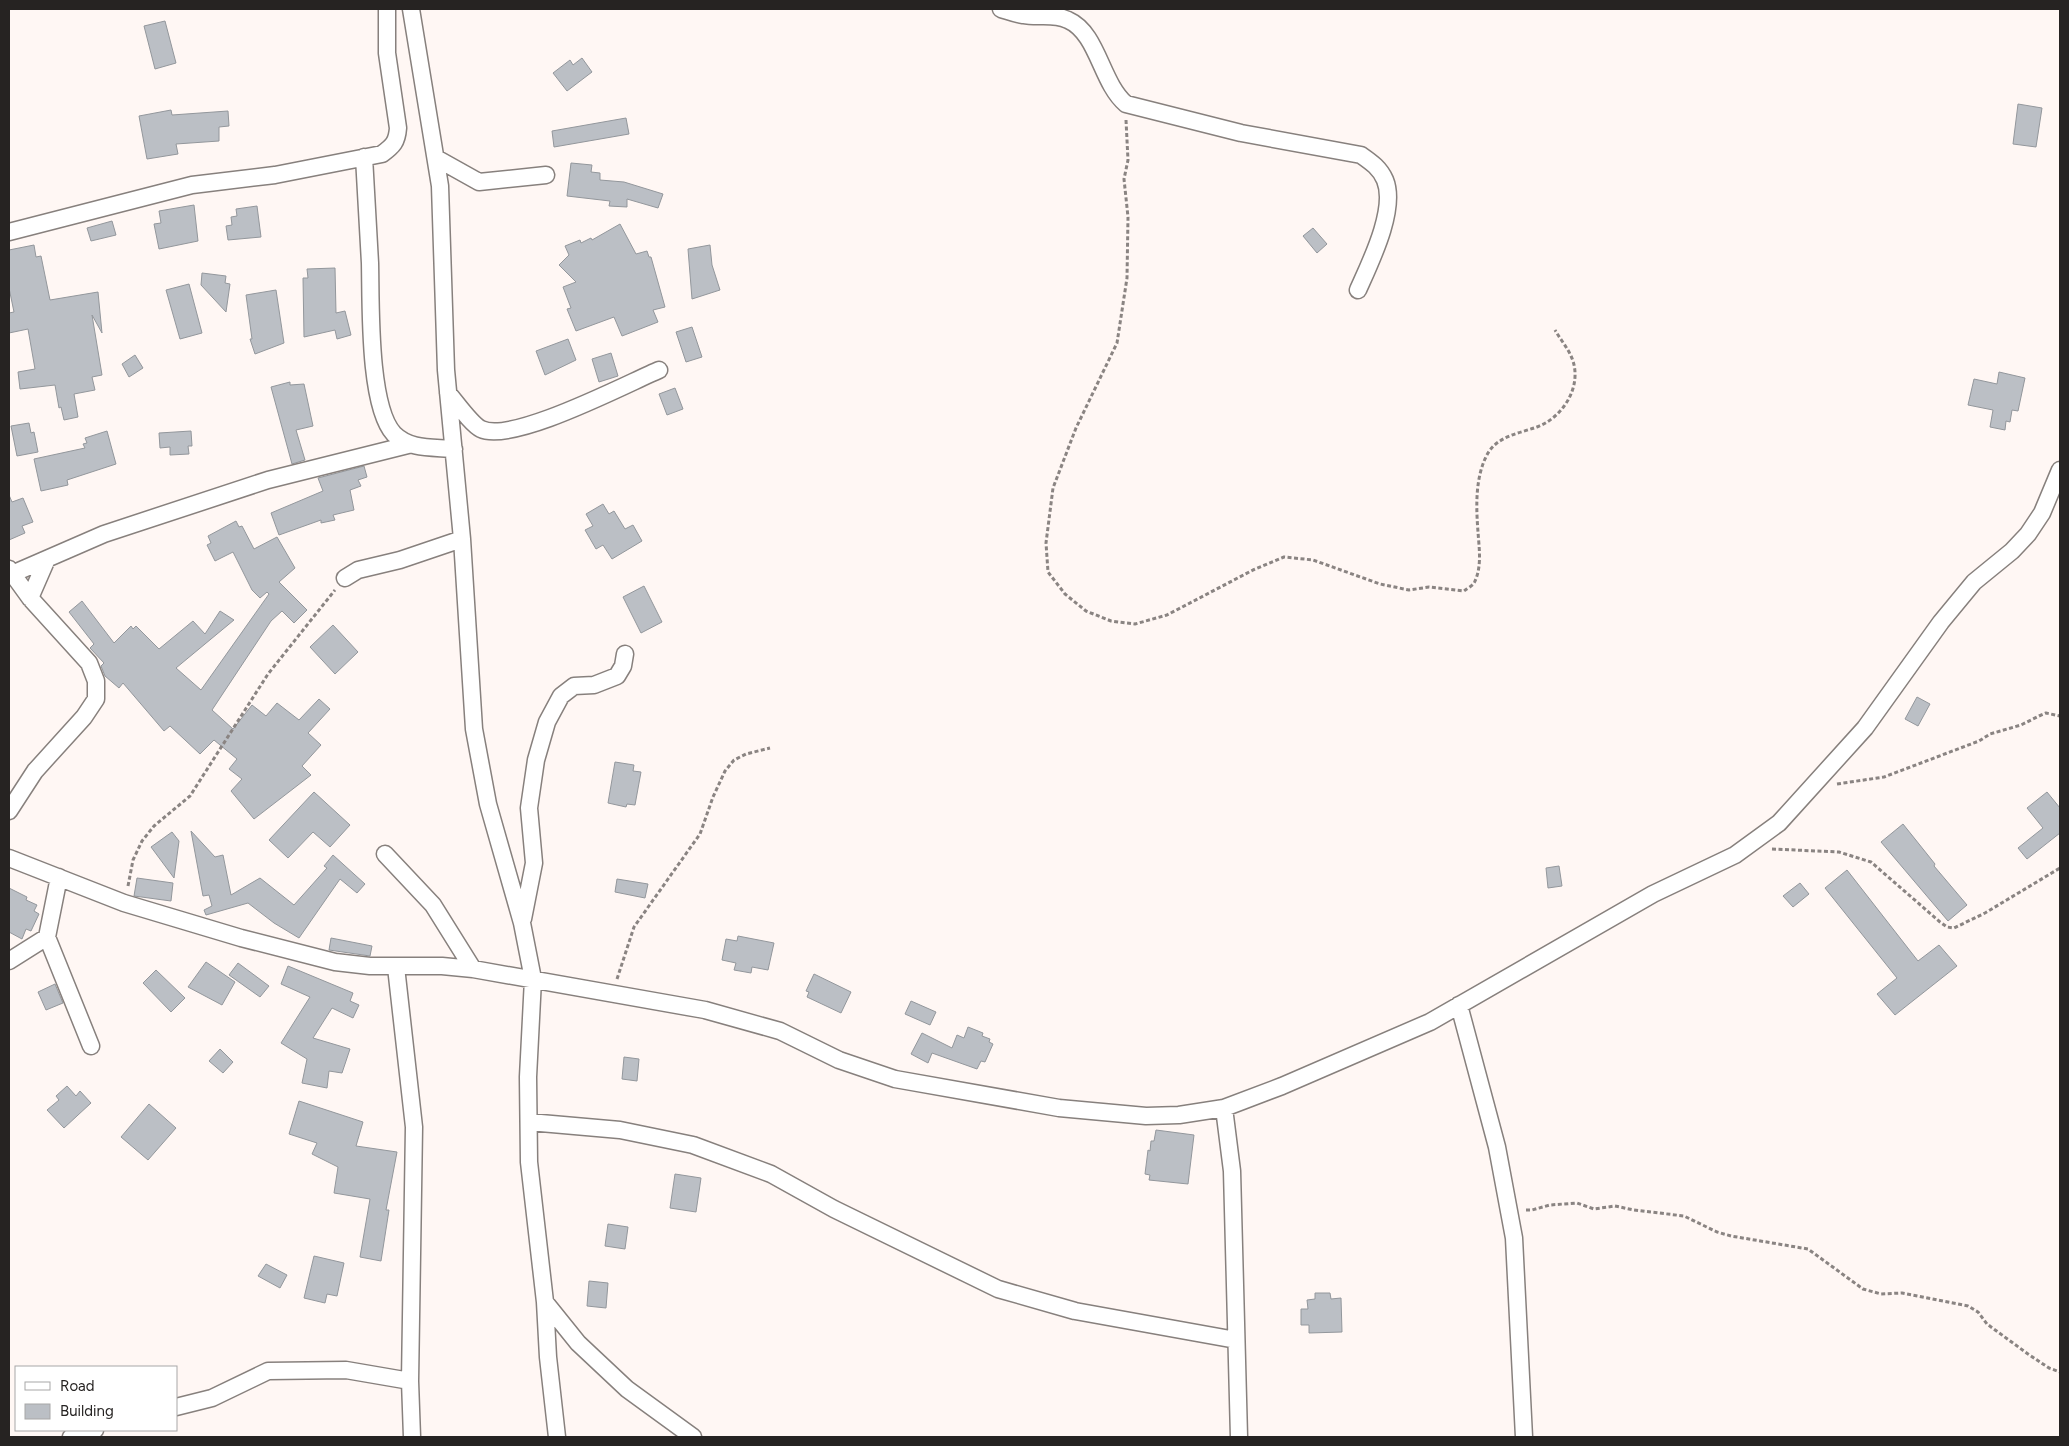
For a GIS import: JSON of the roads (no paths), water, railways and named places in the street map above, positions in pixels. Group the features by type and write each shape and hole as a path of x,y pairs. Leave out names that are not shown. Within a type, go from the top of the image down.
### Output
{"street":[{"path":"9,232 192,185 275,175 382,154 393,146 397,138 396,111 387,53 388,9"},
{"path":"411,9 440,186 448,393 462,539 474,728 488,804 522,923 533,979 529,1171 545,1302 548,1357 557,1437"},
{"path":"1001,9 1021,15 1056,16 1069,20 1080,27 1114,92 1126,104 1241,133 1361,155 1376,166 1385,179 1388,192 1377,246 1358,290"},
{"path":"364,157 374,355 378,395 384,416 393,432 408,445"},
{"path":"436,158 479,182 546,175"},
{"path":"448,393 479,428 488,432 510,430 546,420 659,370"},
{"path":"9,811 35,771 84,718 96,699 96,681 89,663 30,598 10,572 47,559 104,534 268,480 408,445 454,448"},
{"path":"9,858 124,903 241,938 336,962 396,967 442,966 473,969 705,1010 780,1031 840,1060 895,1079 1059,1108 1146,1116 1179,1115 1224,1108 1282,1086 1430,1022 1653,894 1746,848 1779,823 1865,728 1941,622 1974,582 2012,551 2028,534 2042,513 2060,470"},
{"path":"345,578 358,570 400,560 462,539"},
{"path":"30,598 47,559"},
{"path":"522,923 534,864 529,808 536,760 547,722 561,696 574,686 607,682 617,676 623,666 625,654"},
{"path":"385,854 433,905 473,969"},
{"path":"58,877 47,937 91,1046"},
{"path":"9,961 47,937"},
{"path":"396,967 414,1127 410,1381 412,1437"},
{"path":"1459,1005 1497,1147 1508,1208 1517,1268 1518,1340 1524,1437"},
{"path":"1224,1108 1232,1171 1239,1437"},
{"path":"529,1122 620,1130 693,1145 771,1174 834,1209 998,1289 1075,1311 1236,1340"},
{"path":"545,1302 578,1343 627,1389 693,1437"},
{"path":"178,1406 212,1398 268,1371 346,1370 410,1381"},
{"path":"71,1437 92,1431"}]}
